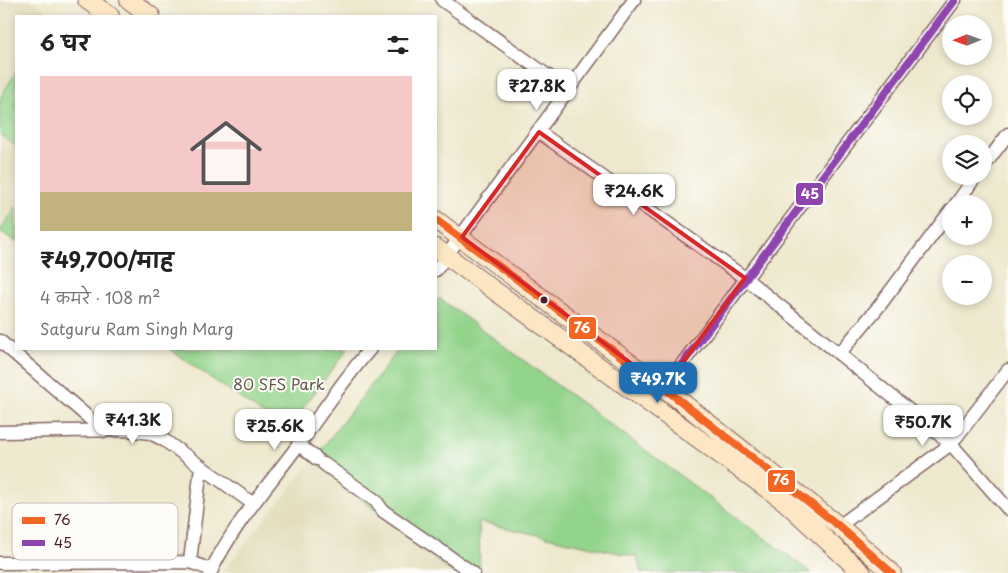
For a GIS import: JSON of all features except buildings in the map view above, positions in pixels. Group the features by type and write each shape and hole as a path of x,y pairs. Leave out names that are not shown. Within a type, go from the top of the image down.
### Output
{"main road":[{"path":"87,0 109,15"},
{"path":"129,0 150,15"},
{"path":"437,221 462,237 664,388 840,526 892,573"},
{"path":"442,252 784,501 862,573"}],"street":[{"path":"442,0 569,91"},
{"path":"437,267 442,252 462,237 634,0"},
{"path":"664,388 955,0"},
{"path":"539,132 745,278 951,444 1008,509"},
{"path":"992,155 1008,134"},
{"path":"839,354 880,305 942,222"},
{"path":"0,341 104,431"},
{"path":"0,563 42,567 190,562 211,572 252,503 298,444 340,384 369,350"},
{"path":"840,526 951,444 1008,370"},
{"path":"0,432 104,431 150,433 201,466 252,503"},
{"path":"298,444 376,501 383,511 473,573"},
{"path":"190,562 201,466"}],"highlighted area":[{"path":"539,132 745,278 664,388 462,237"}],"shaded area":[{"path":"0,0 33,0 52,15 15,15 15,74 0,98"},
{"path":"0,134 15,145 15,208 0,230"},
{"path":"313,460 453,573 221,573"}],"green space":[{"path":"15,74 15,145 0,134 0,98"},
{"path":"15,208 15,241 0,231"},
{"path":"439,298 812,573 641,573 637,557 479,522 480,573 453,573 313,460 398,350 437,350 437,301"},
{"name":"80 SFS Park","path":"170,350 347,350 286,430"}],"transit line":[{"name":"45","path":"664,388 955,0"},
{"name":"76","path":"437,221 664,388 839,526 892,573"}]}
